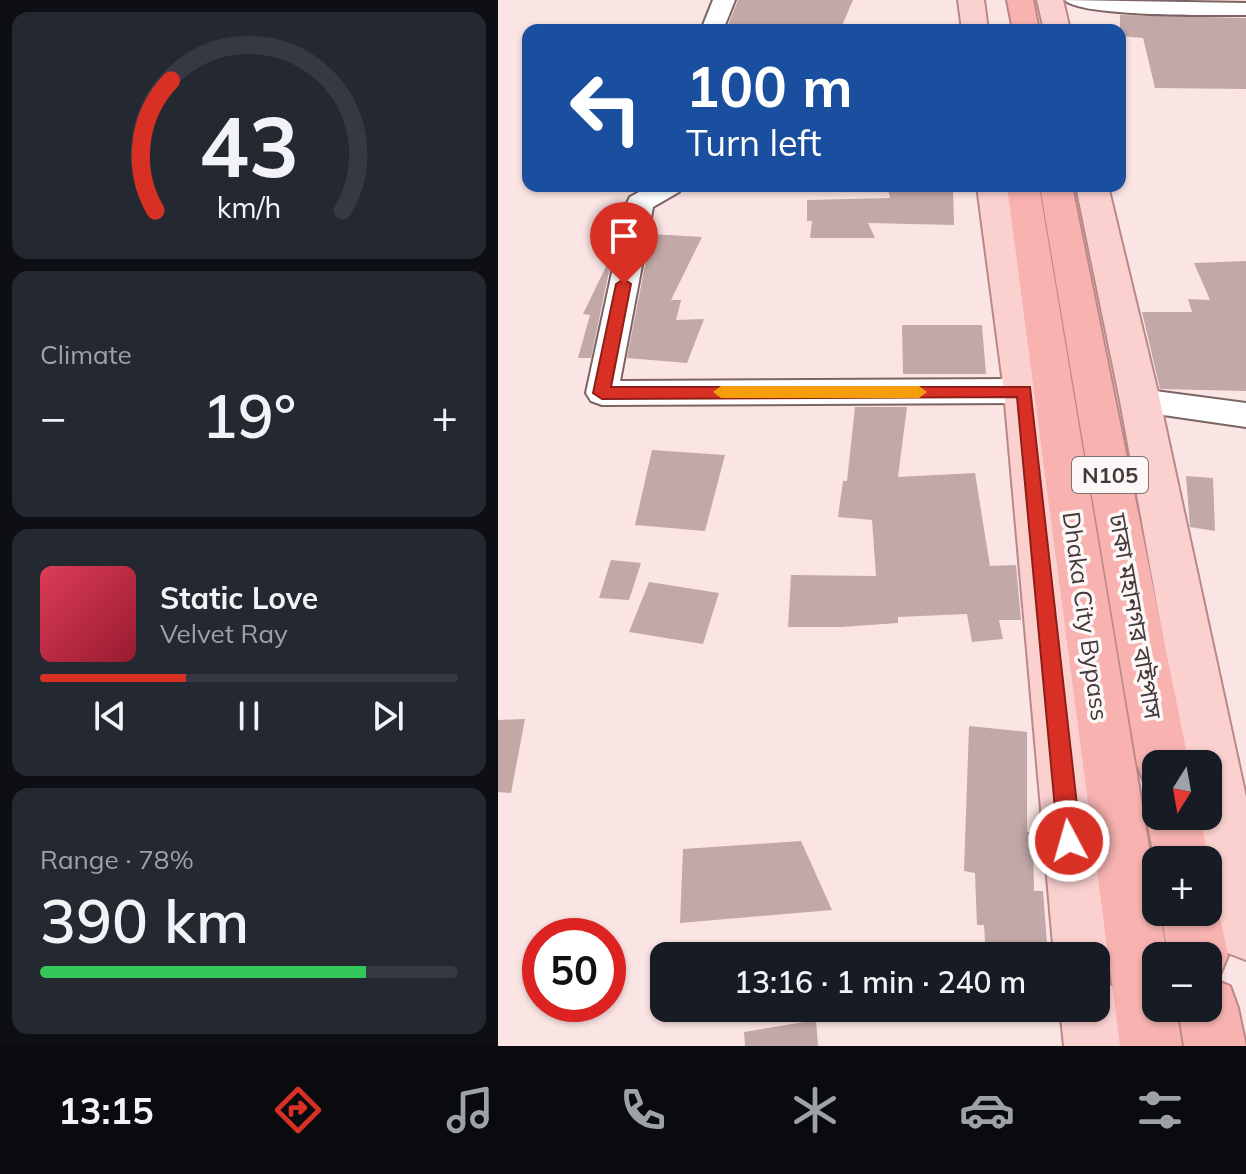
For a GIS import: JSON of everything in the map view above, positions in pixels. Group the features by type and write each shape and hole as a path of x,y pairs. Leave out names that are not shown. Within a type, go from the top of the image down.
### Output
{"highway":[{"path":"995,0 998,24"},
{"path":"1020,0 1025,24"},
{"name":"Dhaka City Bypass","path":"1024,192 1151,1046"},
{"name":"ঢাকা মহানগর বাইপাস","path":"1057,192 1160,750"},
{"path":"1211,1022 1215,1046"}],"main road":[{"path":"971,0 974,24"},
{"path":"1050,0 1056,24"},
{"path":"994,192 1024,391 1051,673 1082,942"},
{"path":"1093,192 1140,401 1246,931"},
{"path":"1092,1022 1095,1046"}],"street":[{"path":"714,24 724,0"},
{"path":"1076,0 1141,7 1246,9"},
{"path":"659,192 640,203 602,393 1024,391"},
{"path":"1140,401 1246,415"}],"building":[{"path":"738,0 853,0 843,24 728,24"},
{"path":"1120,15 1246,18 1246,89 1155,88 1143,38 1126,37 1126,24 1120,24"},
{"path":"888,192 953,192 954,225 868,223 875,238 810,238 812,221 807,221 807,200 890,198"},
{"path":"651,234 702,237 671,300 681,300 676,320 704,319 687,363 627,358"},
{"path":"613,252 591,358 578,358 590,315 583,314"},
{"path":"1246,261 1246,391 1160,389 1142,312 1192,312 1188,299 1210,300 1194,263"},
{"path":"902,325 982,325 986,374 903,374"},
{"path":"855,407 907,407 898,477 975,473 990,566 1016,565 1021,620 999,620 1003,639 972,642 967,614 898,617 898,623 788,627 791,575 876,576 872,520 838,517 843,481 847,481"},
{"path":"652,450 725,455 705,531 635,525"},
{"path":"1186,476 1213,478 1215,531 1190,527"},
{"path":"611,560 641,563 629,600 599,598"},
{"path":"649,582 719,593 703,644 629,632"},
{"path":"525,719 511,793 498,792 498,720"},
{"path":"969,726 1027,732 1027,832 1033,832 1034,891 1043,891 1047,942 985,942 984,925 977,925 975,873 964,871"},
{"path":"801,841 832,910 680,923 683,849"},
{"path":"816,1022 818,1046 745,1046 744,1032"}],"slow traffic":[{"path":"721,392 919,392"}],"route":[{"path":"624,284 602,393 1024,391 1069,841"}]}
